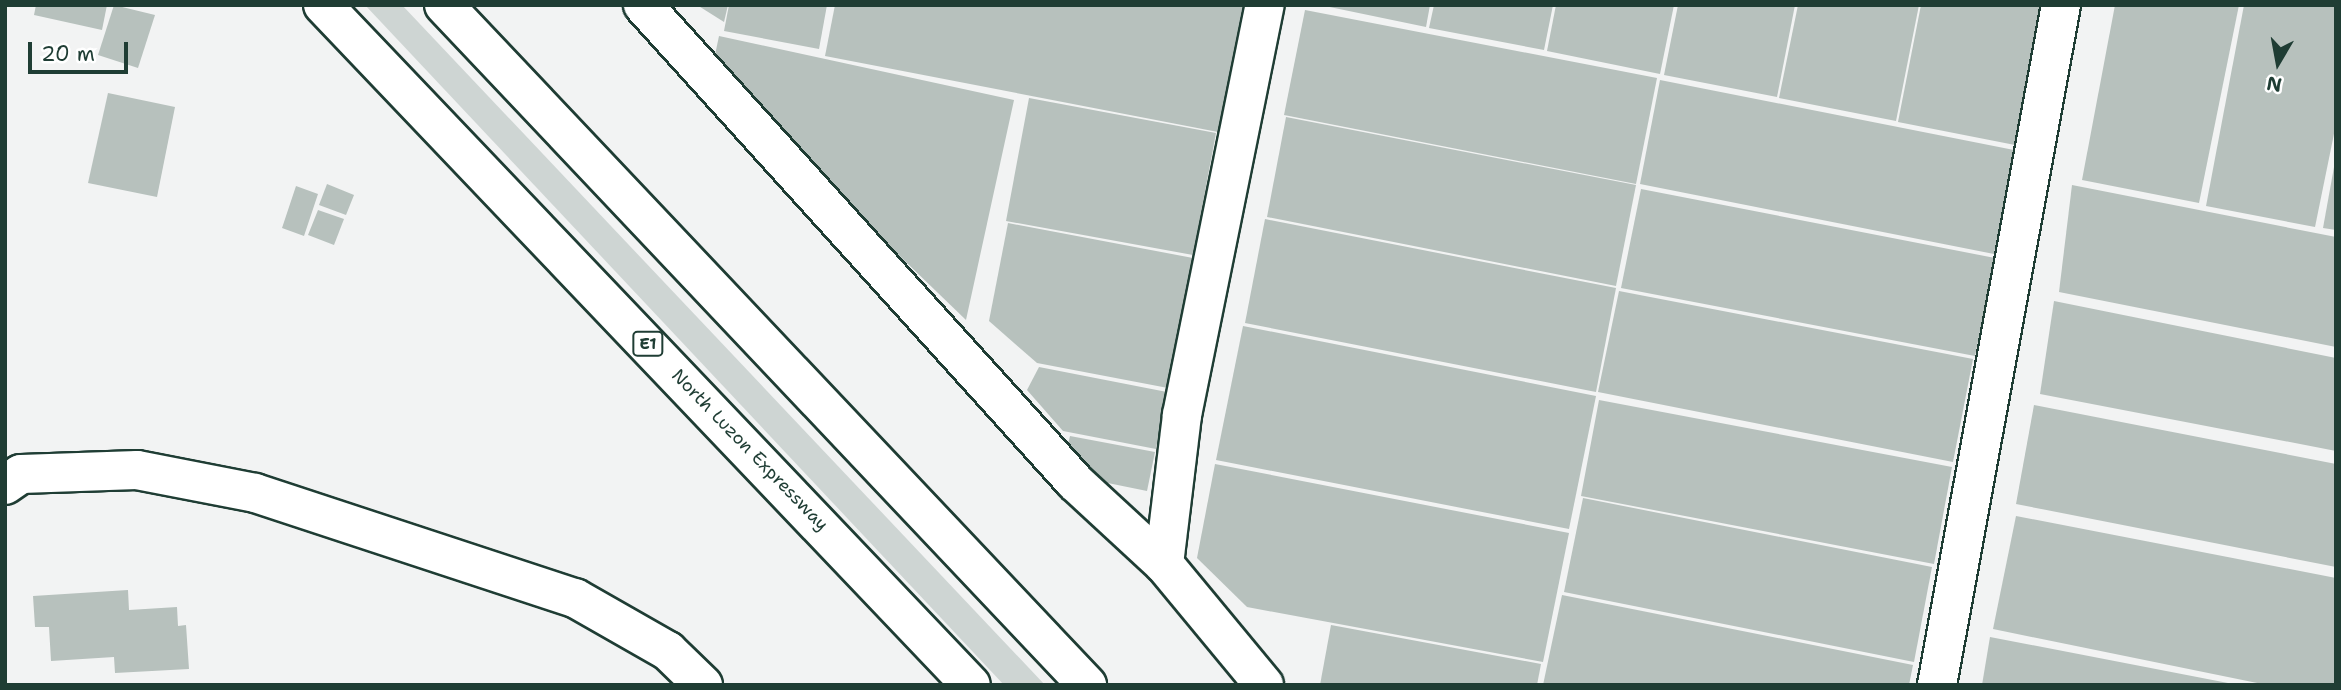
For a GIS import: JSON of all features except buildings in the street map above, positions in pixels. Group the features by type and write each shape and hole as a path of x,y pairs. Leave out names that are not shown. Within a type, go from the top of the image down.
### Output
{"main road":[{"name":"North Luzon Expressway","path":"323,5 971,685"},
{"path":"444,5 1087,685"},
{"path":"643,5 1075,482 1164,564 1264,685"},
{"path":"1164,564 1182,415 1265,5"},
{"path":"1937,685 2061,5"},
{"path":"5,485 21,474 137,470 255,493 575,598 668,651 703,685"}],"shaded area":[{"path":"365,5 402,5 1045,685 1004,685"}]}
